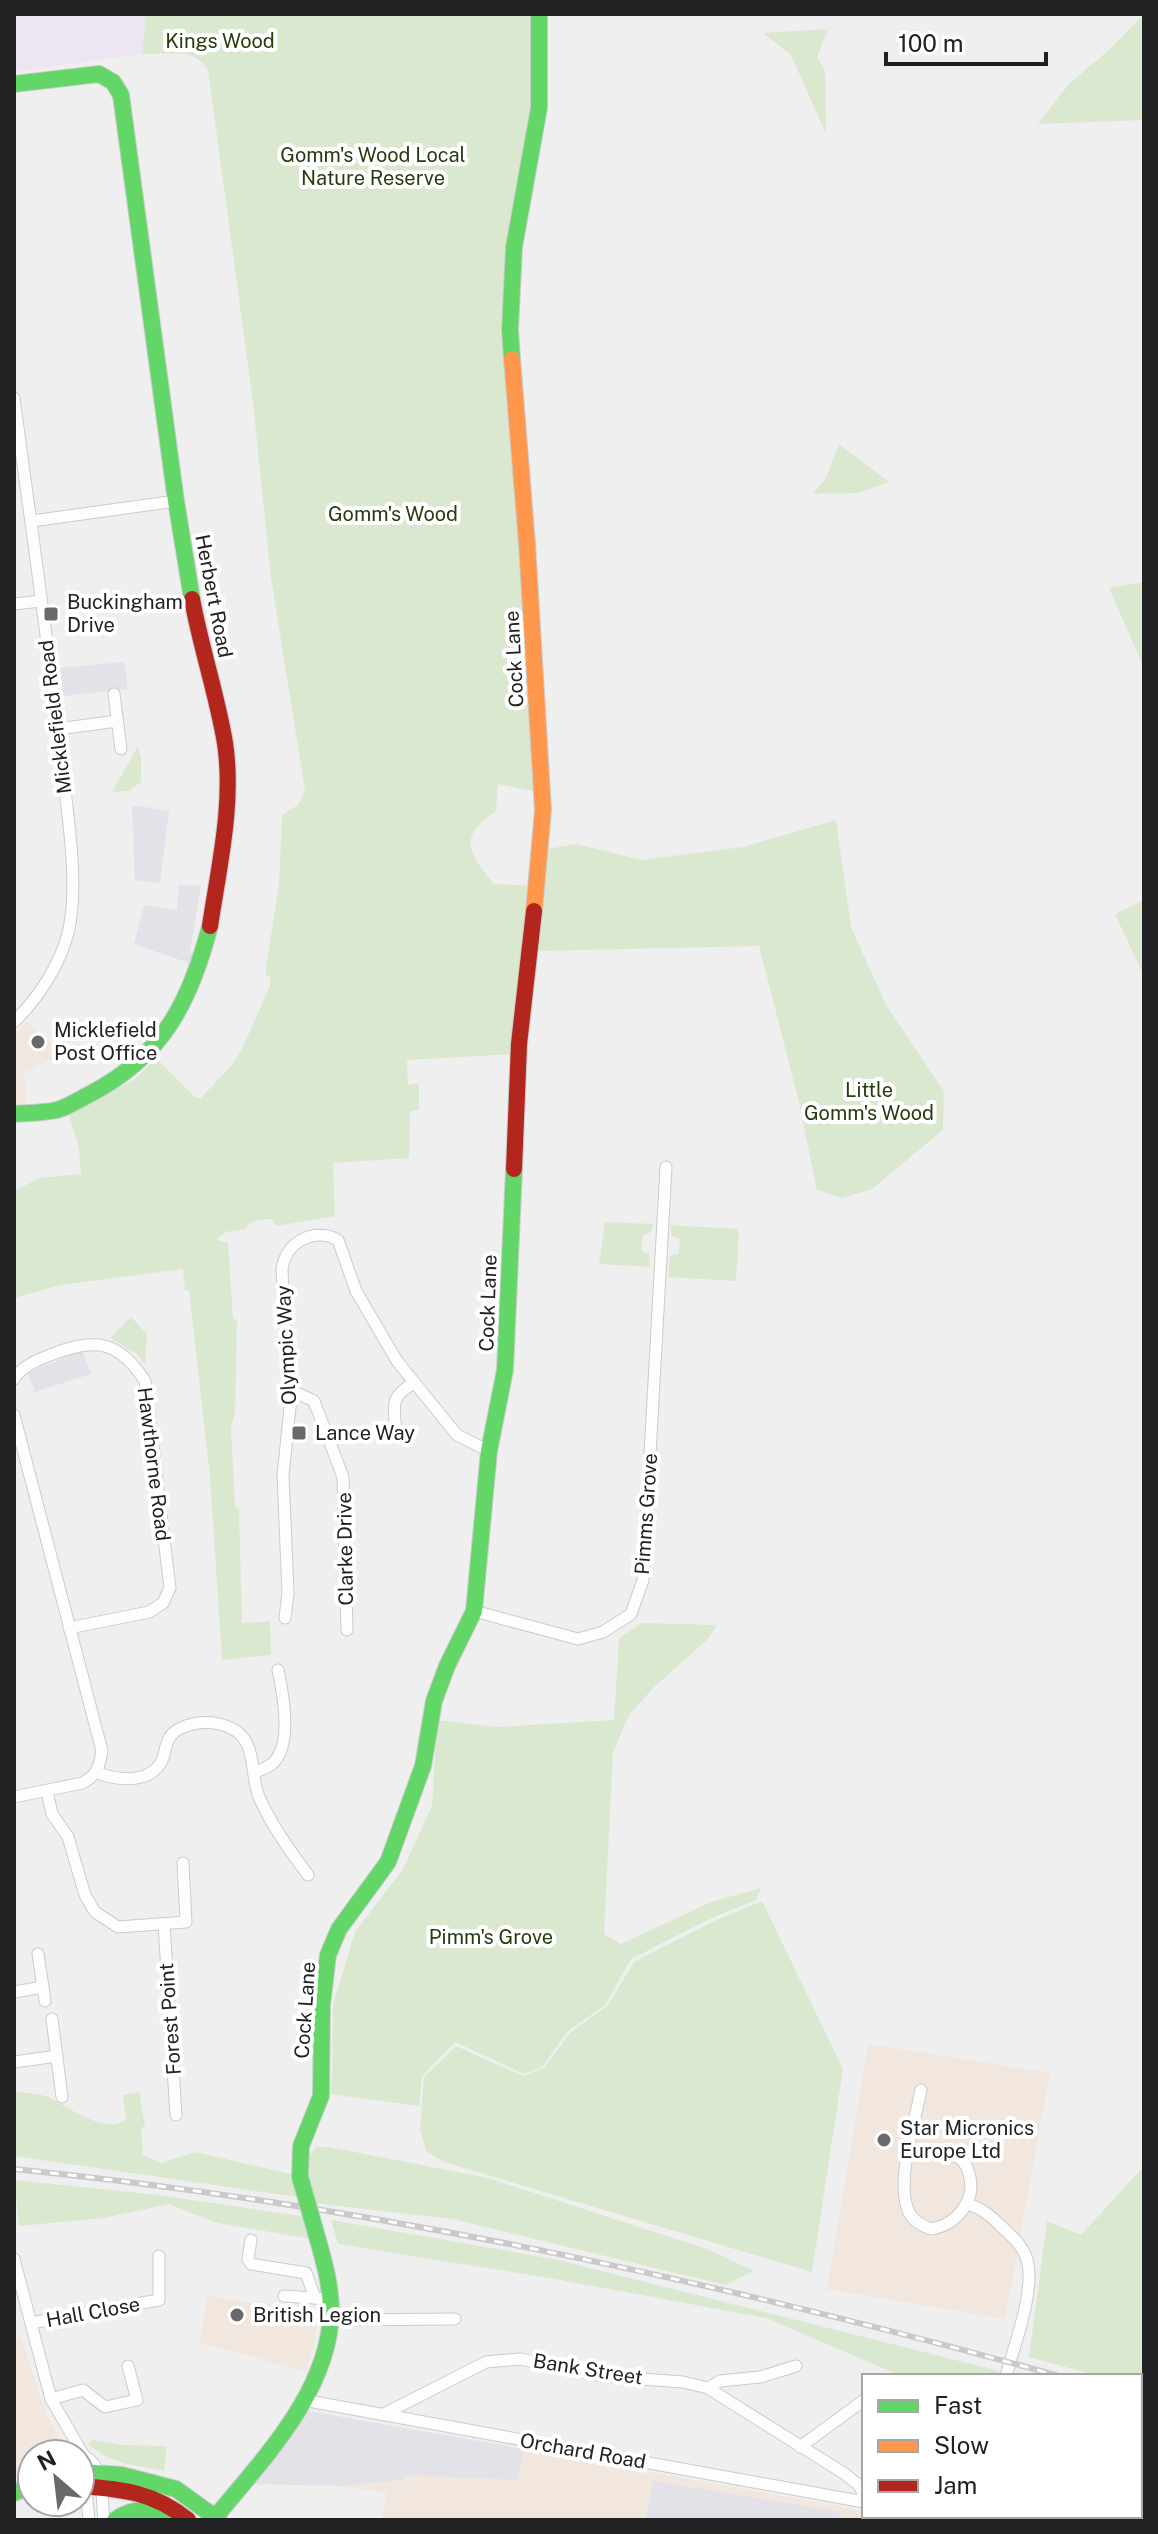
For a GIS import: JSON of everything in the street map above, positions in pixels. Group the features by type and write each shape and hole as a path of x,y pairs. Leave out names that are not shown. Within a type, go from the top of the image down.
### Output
{"street":[{"name":"Cock Lane","path":"216,2519 286,2426 303,2400 321,2362 331,2320 322,2299 316,2233 300,2177 301,2146 321,2096 322,2005 328,1955 339,1929 388,1862 423,1766 434,1701 452,1654 474,1611 489,1451 505,1370 519,1044 540,863 543,810 510,330 510,278 514,247 539,108 539,14"},
{"name":"Herbert Road","path":"14,84 99,74 113,82 121,95 176,501 200,644 217,704 227,759 227,812 210,927 186,1001 167,1032 140,1062 111,1083 50,1112 14,1114"},
{"name":"Micklefield Road","path":"14,398 58,729 72,899 69,930 55,968 14,1022"},
{"path":"32,521 176,501"},
{"path":"14,604 41,601"},
{"path":"114,694 121,749"},
{"path":"58,729 117,721"},
{"name":"Pimms Grove","path":"474,1611 578,1639 603,1632 631,1614 643,1580 666,1167"},
{"name":"Olympic Way","path":"285,1618 288,1593 283,1475 292,1395 287,1369 282,1266 285,1256 295,1244 316,1234 338,1240 356,1291 397,1361 457,1435 489,1451"},
{"name":"Hawthorne Road","path":"14,1379 23,1368 54,1354 81,1344 101,1344 127,1358 145,1381 170,1588 163,1603 149,1612 69,1628"},
{"path":"396,1432 394,1401 398,1392 414,1383"},
{"name":"Clarke Drive","path":"292,1395 299,1394 314,1401 343,1477 347,1630"},
{"path":"14,1415 102,1751 98,1773 82,1783 14,1797"},
{"path":"255,1772 275,1761 283,1740 283,1696 278,1670"},
{"path":"98,1773 115,1779 136,1778 152,1772 161,1761 168,1737 182,1727 205,1723 228,1726 248,1745 256,1788 272,1823 308,1875"},
{"path":"47,1791 52,1814 68,1837 85,1895 95,1912 118,1927 186,1922 183,1863"},
{"name":"Forest Point","path":"164,1924 176,2115"},
{"path":"38,1954 45,2001"},
{"path":"14,1992 43,1987"},
{"path":"52,2019 62,2097"},
{"path":"14,2062 57,2056"},
{"path":"921,2090 904,2187 908,2211 915,2221 932,2229 954,2219 967,2204 972,2184 965,2163 958,2156 935,2153"},
{"path":"967,2204 990,2215 1016,2240 1028,2266 1027,2296 1007,2374"},
{"path":"251,2240 248,2259 251,2264 306,2273 322,2299"},
{"name":"Hall Close","path":"31,2323 159,2300 159,2256"},
{"path":"14,2259 17,2280 51,2399 70,2438"},
{"path":"284,2296 322,2299"},
{"path":"331,2320 455,2319"},
{"name":"Bank Street","path":"383,2414 486,2362 520,2359 601,2376 683,2382 708,2388 862,2489"},
{"path":"51,2399 83,2390 105,2407 137,2400 128,2366"},
{"name":"Bank Street","path":"708,2388 720,2381 760,2377 796,2366"},
{"name":"Orchard Road","path":"303,2400 862,2490"},
{"path":"800,2447 862,2401"},
{"path":"96,2475 122,2475 176,2489 216,2519"},
{"path":"96,2478 169,2504 188,2520"},
{"path":"96,2498 104,2520"},
{"path":"115,2520 124,2512 142,2509 166,2514 175,2520"}],"shaded area":[{"path":"14,14 146,14 142,54 14,72"},
{"path":"124,662 128,689 64,696 60,668"},
{"path":"132,805 169,811 160,883 135,880"},
{"path":"179,885 201,886 190,953 194,952 189,967 186,962 134,944 144,905 177,910"},
{"path":"27,1022 64,1054 24,1072 27,1105 14,1105 14,1035"},
{"path":"82,1351 91,1374 35,1392 28,1373"},
{"path":"868,2044 1050,2073 1005,2319 827,2289"},
{"path":"207,2296 319,2313 306,2371 200,2343"},
{"path":"21,2338 46,2413 59,2438 16,2438 14,2483 14,2340"},
{"path":"308,2411 524,2449 518,2480 406,2475 404,2480 341,2486 251,2484"},
{"path":"524,2449 862,2511 862,2518 915,2520 382,2520 386,2492 341,2486 404,2480 406,2475 518,2480"},
{"path":"653,2481 840,2512 839,2520 646,2520"}],"green space":[{"name":"Gomm's Wood","path":"146,14 533,14 537,72 507,398 512,412 537,792 498,784 496,811 476,829 471,838 473,854 494,884 536,886 515,1054 407,1060 408,1085 419,1083 419,1109 410,1112 409,1158 333,1163 335,1216 276,1226 272,1219 257,1221 250,1223 246,1229 226,1232 216,1240 228,1243 233,1319 237,1320 235,1413 231,1427 235,1507 239,1508 242,1623 270,1621 271,1655 222,1660 210,1477 189,1290 185,1290 183,1269 61,1285 14,1298 14,1191 40,1178 81,1174 79,1148 69,1115 135,1079 156,1058 196,1098 201,1098 241,1051 270,986 270,977 265,974 279,884 282,815 298,805 305,790 271,578 253,402 208,70 202,62 187,55 142,54"},
{"path":"1144,14 1144,120 1038,124 1069,84"},
{"path":"828,29 817,57 825,71 826,134 791,55 763,33"},
{"path":"839,444 889,482 858,493 813,494 826,478"},
{"path":"1144,582 1144,668 1109,588"},
{"path":"138,746 141,782 129,791 112,792"},
{"name":"Little Gomm's Wood","path":"836,820 851,927 886,1005 944,1091 943,1130 872,1189 842,1198 817,1190 798,1098 759,946 538,951 548,849 576,844 641,860 743,847"},
{"path":"1144,900 1144,976 1115,914"},
{"path":"605,1222 653,1224 651,1232 642,1236 642,1251 649,1254 650,1267 599,1264"},
{"path":"670,1225 739,1229 736,1281 668,1277 670,1256 679,1253 680,1239 672,1236"},
{"path":"131,1317 147,1334 145,1364 137,1354 110,1338"},
{"name":"Pimm's Grove","path":"642,1623 717,1625 708,1639 654,1687 629,1715 613,1752 604,1934 621,1944 711,1902 761,1888 756,1900 712,1918 631,1959 605,2005 568,2031 542,2067 524,2074 455,2042 422,2076 419,2106 329,2094 333,2005 355,1932 403,1869 432,1806 437,1720 496,1727 614,1720 619,1638"},
{"path":"762,1901 843,2069 812,2272 444,2162 426,2151 420,2129 424,2077 456,2046 523,2076 544,2068 570,2033 608,2005 634,1962 714,1921"},
{"path":"14,2091 45,2096 106,2124 126,2120 123,2095 139,2092 145,2126 141,2128 143,2155 161,2163 195,2152 295,2175 297,2197 14,2156"},
{"path":"315,2147 329,2147 488,2178 707,2249 754,2271 725,2285 452,2219 312,2203 305,2165"},
{"path":"1144,2166 1144,2389 1142,2374 1091,2374 1029,2357 1047,2221 1081,2235"},
{"path":"14,2180 159,2195 306,2217 312,2239 217,2223 169,2204 104,2218 19,2226"},
{"path":"331,2220 554,2259 999,2371 998,2374 896,2374 766,2318 555,2279 338,2244"},
{"path":"96,2440 123,2445 167,2446 164,2471 113,2460 96,2450"}],"railway":[{"path":"14,2169 279,2203 541,2250 801,2309 1052,2374"}],"traffic: fast":[{"path":"512,359 510,330 514,247 539,108 539,14"},
{"path":"14,84 99,74 113,82 121,95 192,599"},
{"path":"14,1114 47,1112 65,1107 115,1079 137,1062 155,1044 182,1003 210,926"},
{"path":"300,2177 301,2146 321,2096 322,2005 328,1955 339,1929 388,1862 423,1766 434,1701 474,1611 489,1451 505,1370 514,1169"},
{"path":"300,2177 316,2233"},
{"path":"213,2520 290,2424 319,2370 328,2341 331,2301 316,2233"},
{"path":"96,2473 122,2475 176,2489 219,2520"},
{"path":"115,2520 141,2510 169,2516"}],"traffic: slow":[{"path":"512,359 543,810 534,911"}],"traffic: jam":[{"path":"192,599 222,725 227,766 224,834 210,926"},
{"path":"514,1169 519,1044 534,911"},
{"path":"96,2488 150,2498 188,2520"}],"place":[{"name":"Buckingham Drive","path":"51,614"},
{"name":"Micklefield Post Office","path":"38,1042"},
{"name":"Lance Way","path":"299,1433"},
{"name":"Star Micronics Europe Ltd","path":"884,2140"},
{"name":"British Legion","path":"237,2315"}],"park label":[{"name":"Kings Wood","path":"220,41"},
{"name":"Gomm's Wood Local Nature Reserve","path":"373,166"}]}
